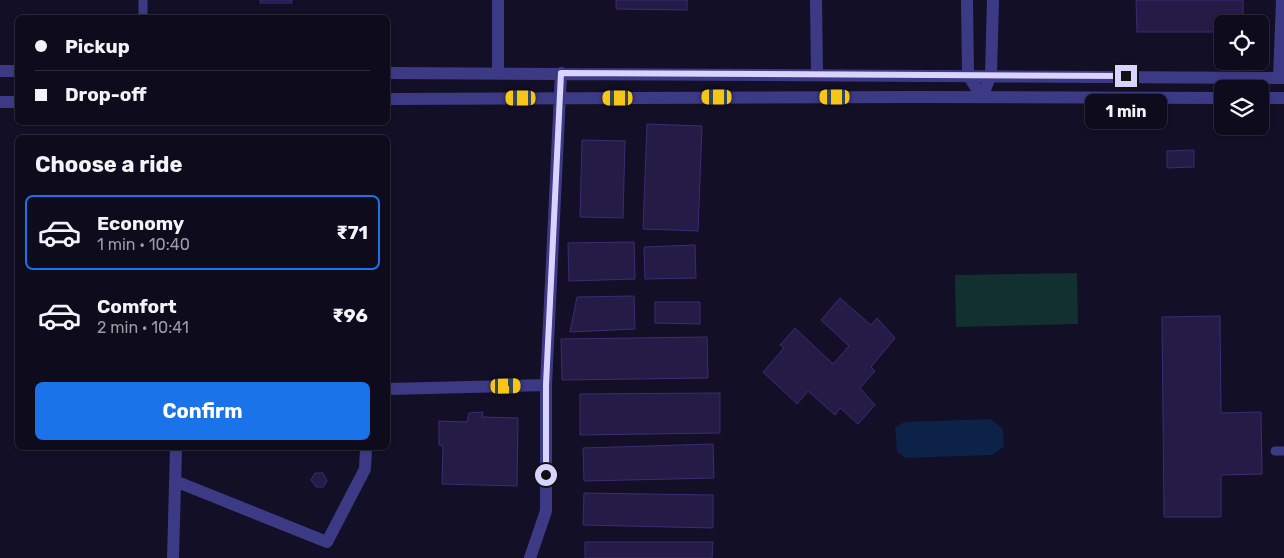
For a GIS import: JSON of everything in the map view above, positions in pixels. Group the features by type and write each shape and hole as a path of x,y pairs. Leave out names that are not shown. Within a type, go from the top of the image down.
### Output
{"street":[{"path":"498,0 498,73"},
{"path":"816,0 817,74"},
{"path":"967,0 968,75 982,97"},
{"path":"982,97 991,75 992,0"},
{"path":"390,72 1282,78 1282,0"},
{"path":"0,71 15,71"},
{"path":"530,558 546,512 546,385 561,73"},
{"path":"390,99 1214,98"},
{"path":"1269,98 1284,98"},
{"path":"0,102 15,102"},
{"path":"390,390 546,385"},
{"path":"173,558 176,450"},
{"path":"176,480 327,542 365,469 366,450"}],"lane":[{"path":"142,0 143,15"}],"green space":[{"path":"1077,273 1078,324 956,327 955,275"}],"water":[{"path":"991,419 1003,429 1004,446 993,455 905,458 897,451 895,428 904,422"}],"building":[{"path":"260,0 292,0 292,3 260,3"},
{"path":"616,0 687,0 687,10 616,9"},
{"path":"1136,0 1243,0 1243,15 1214,15 1214,32 1137,32"},
{"path":"647,124 702,126 698,231 643,229"},
{"path":"582,140 625,141 623,218 580,217"},
{"path":"1194,150 1194,167 1167,168 1167,151"},
{"path":"634,242 635,279 569,281 568,243"},
{"path":"695,245 696,278 645,279 644,247"},
{"path":"634,296 635,329 570,332 577,297"},
{"path":"840,298 871,325 877,318 895,338 871,367 875,371 860,388 875,405 858,424 840,408 835,415 808,391 797,404 763,372 784,348 780,345 795,328 833,364 849,346 821,320"},
{"path":"655,302 700,302 700,324 655,323"},
{"path":"1220,316 1221,413 1261,412 1262,474 1221,475 1221,517 1164,517 1162,317"},
{"path":"707,337 708,378 562,380 561,339"},
{"path":"720,393 720,433 580,435 580,394"},
{"path":"483,412 482,417 518,418 517,486 442,484 443,446 439,445 439,421 467,422 469,413"},
{"path":"713,444 714,478 584,481 583,448"},
{"path":"315,473 323,473 327,481 323,487 316,487 311,480"},
{"path":"584,493 713,495 713,528 583,525"},
{"path":"585,542 713,542 712,558 585,558"}],"route":[{"path":"546,475 546,385 561,73 1126,76"}]}
